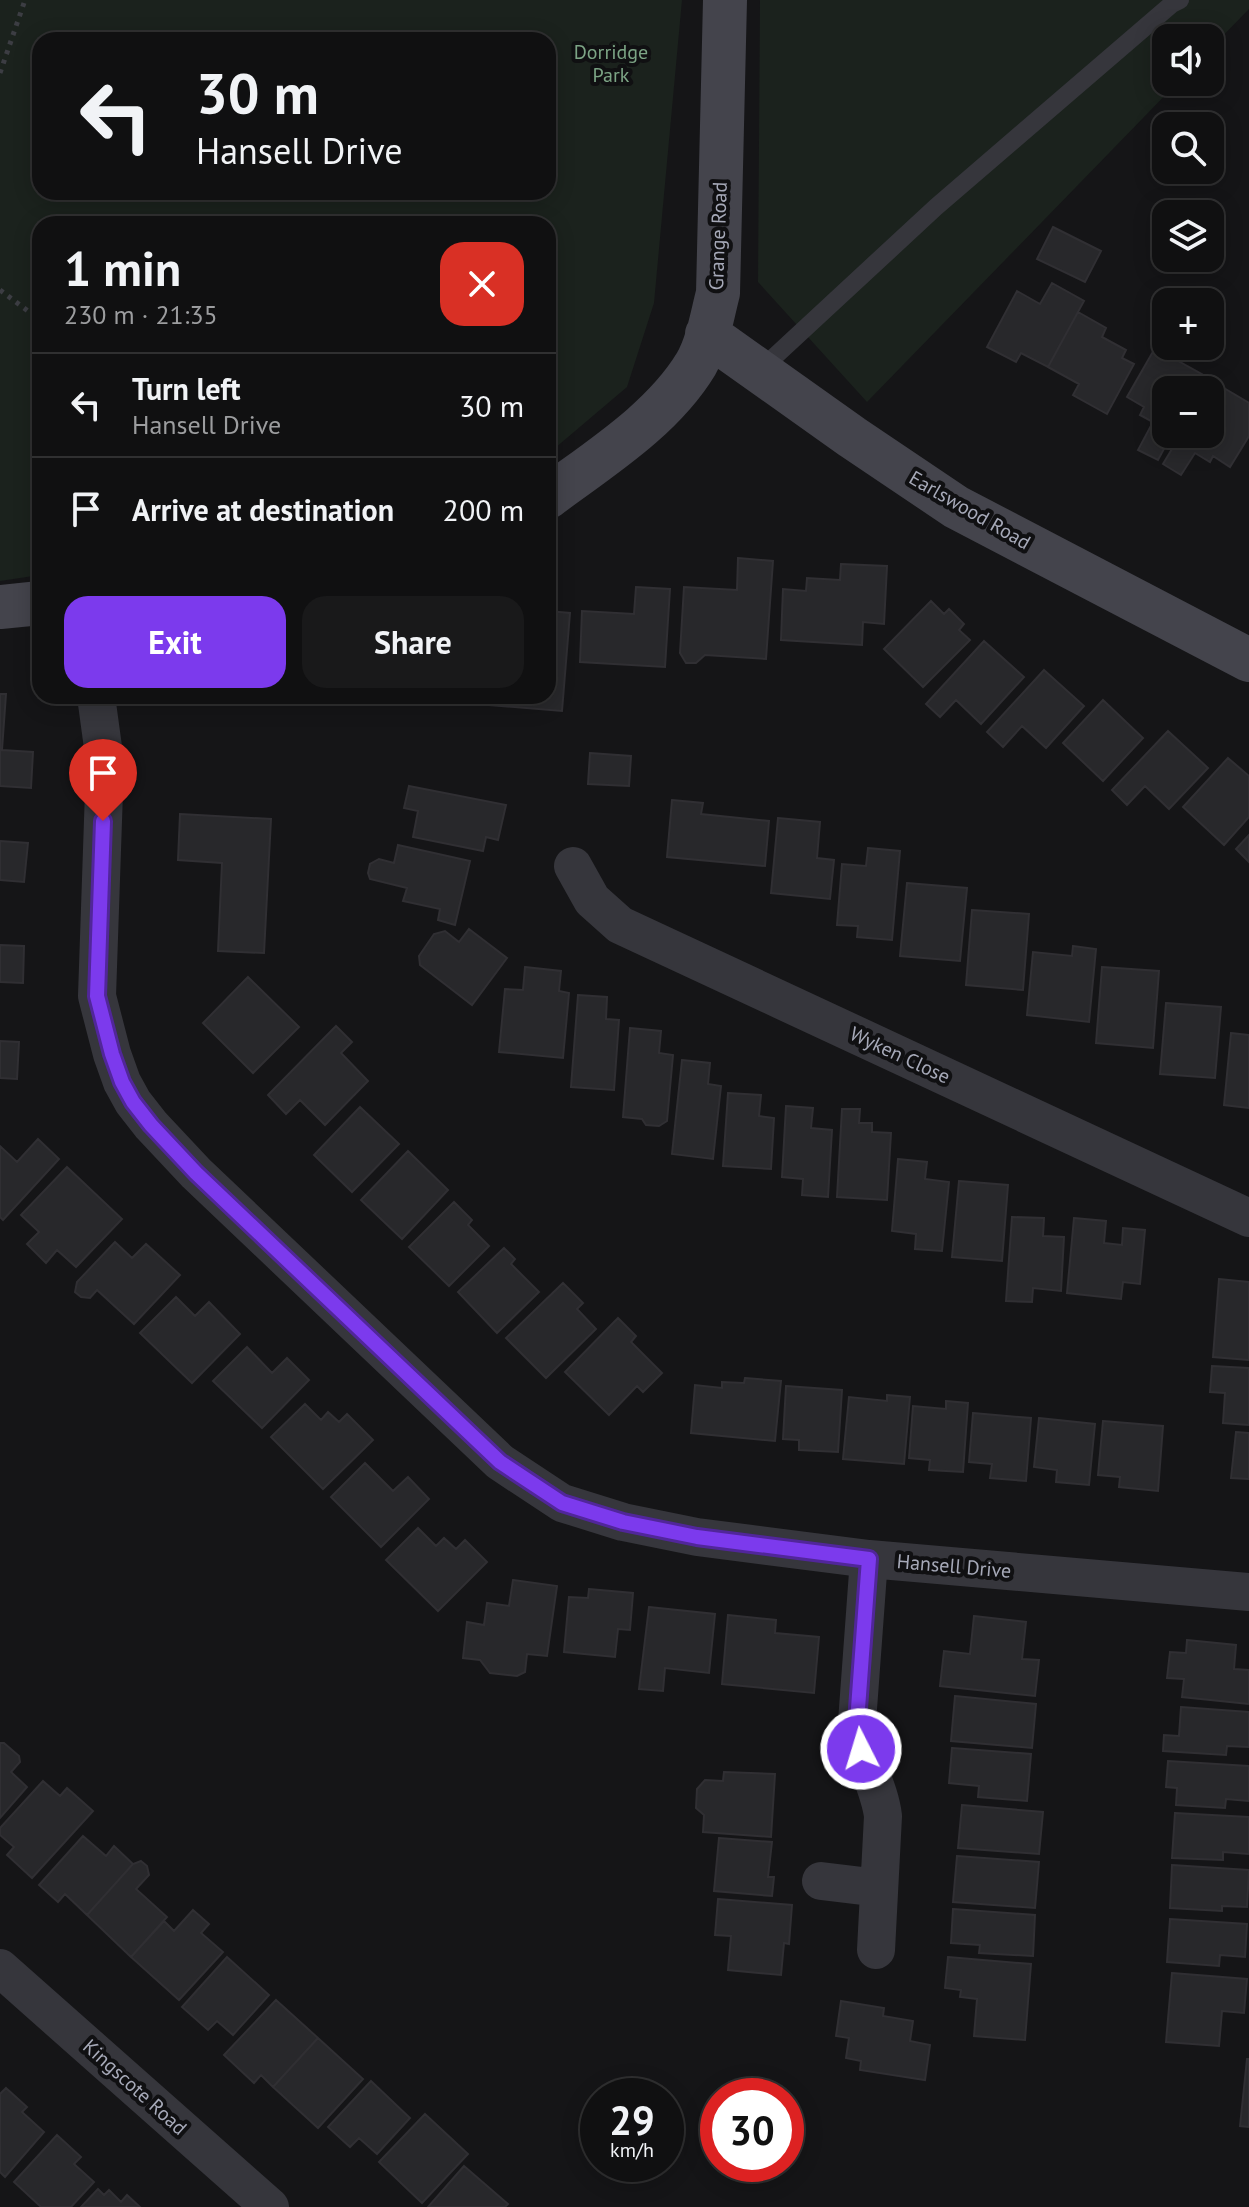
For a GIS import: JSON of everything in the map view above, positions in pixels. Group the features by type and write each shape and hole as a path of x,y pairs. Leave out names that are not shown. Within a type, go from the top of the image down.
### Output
{"street":[{"name":"Grange Road","path":"556,491 635,432 677,389 697,362 707,334 718,293 725,0"},
{"name":"Earlswood Road","path":"707,334 956,507 1249,660"},
{"path":"0,607 32,604"},
{"name":"Hansell Drive","path":"97,704 105,762 97,996 122,1082 151,1125 196,1173 500,1462 562,1503 623,1522 697,1537 869,1559 1249,1592"},
{"name":"Wyken Close","path":"573,866 592,900 620,925 1249,1218"},
{"path":"869,1559 857,1738 881,1801 883,1816 876,1950"},
{"path":"821,1881 879,1888"},
{"name":"Kingscote Road","path":"0,1968 270,2207"}],"lane":[{"path":"759,371 936,207 1180,0"}],"path":[{"path":"0,73 25,0"},
{"path":"0,290 32,314"}],"green space":[{"name":"Dorridge Park","path":"0,0 682,0 654,303 627,387 556,447 556,216 32,216 32,576 0,581"},
{"path":"760,0 1249,0 1249,9 1224,35 1224,24 1152,24 1152,96 1164,96 867,402 758,282"}],"building":[{"path":"1053,227 1101,251 1085,282 1037,259"},
{"path":"1052,283 1084,301 1048,367 1021,353 1016,362 987,347 1017,291 1040,304"},
{"path":"1078,312 1106,328 1102,337 1126,350 1122,358 1134,364 1107,414 1073,395 1079,384 1048,367"},
{"path":"1152,353 1152,360 1176,360 1205,376 1152,376 1152,421 1140,415 1144,407 1127,397"},
{"path":"1224,388 1249,403 1249,436 1230,467 1213,456 1210,462 1195,453 1181,475 1163,464 1173,448 1224,448"},
{"path":"1152,424 1152,448 1164,448 1158,460 1138,450"},
{"path":"738,558 773,561 766,659 705,655 696,663 686,663 680,653 684,587 737,590"},
{"path":"841,564 887,566 884,624 863,622 862,645 781,640 783,589 806,591 807,578 840,580"},
{"path":"636,587 670,589 665,667 580,662 582,611 634,614"},
{"path":"931,601 944,614 949,609 964,624 959,630 970,640 923,687 884,649"},
{"path":"556,612 570,613 562,711 477,704 556,704"},
{"path":"984,641 1024,677 981,724 956,700 940,717 926,704"},
{"path":"1044,670 1084,706 1046,748 1022,726 1003,747 987,732"},
{"path":"0,694 6,694 2,750 33,752 31,788 0,786"},
{"path":"1103,700 1143,738 1103,781 1063,743"},
{"path":"1168,731 1208,768 1169,809 1145,786 1127,805 1112,790"},
{"path":"590,753 631,756 629,786 588,784"},
{"path":"1228,758 1249,776 1249,817 1224,845 1183,807"},
{"path":"409,786 506,805 498,840 486,837 483,851 413,837 418,811 404,808"},
{"path":"672,800 703,803 701,814 769,821 765,866 667,857"},
{"path":"180,814 271,819 264,953 218,951 222,863 178,860"},
{"path":"778,818 820,822 817,858 834,860 830,899 771,893"},
{"path":"1249,835 1249,862 1236,849"},
{"path":"0,841 28,843 24,882 0,880"},
{"path":"398,845 470,861 455,925 438,920 440,909 403,901 407,888 370,879 370,864 379,859 394,863"},
{"path":"868,848 900,851 892,940 857,937 858,926 837,925 842,864 866,866"},
{"path":"907,883 967,888 960,961 900,956"},
{"path":"972,910 1029,914 1023,990 966,985"},
{"path":"469,929 507,958 472,1005 420,965 419,956 434,934 445,931 459,942"},
{"path":"0,945 24,946 23,983 0,982"},
{"path":"1073,946 1096,949 1089,1022 1027,1015 1033,952 1072,956"},
{"path":"525,967 561,971 559,991 569,993 563,1058 499,1052 505,989 523,990"},
{"path":"1102,967 1159,971 1153,1048 1096,1043"},
{"path":"248,977 299,1027 253,1073 203,1023"},
{"path":"578,995 607,997 606,1019 619,1020 614,1090 571,1087"},
{"path":"1166,1003 1221,1007 1215,1078 1160,1074"},
{"path":"336,1026 352,1042 341,1053 368,1081 325,1125 300,1100 286,1114 268,1095"},
{"path":"630,1028 661,1031 659,1053 673,1055 667,1121 659,1126 646,1125 642,1119 623,1117"},
{"path":"1231,1033 1249,1035 1249,1108 1224,1105"},
{"path":"0,1041 19,1042 17,1079 0,1078"},
{"path":"682,1060 710,1063 708,1084 721,1086 713,1159 672,1154"},
{"path":"728,1093 761,1095 759,1116 774,1118 771,1169 723,1166"},
{"path":"786,1106 813,1108 811,1128 832,1130 828,1197 802,1195 803,1179 782,1177"},
{"path":"360,1107 399,1144 352,1192 314,1155"},
{"path":"842,1109 860,1109 859,1123 872,1123 872,1132 891,1133 887,1200 837,1197"},
{"path":"38,1139 59,1159 3,1220 0,1217 0,1146 17,1162"},
{"path":"408,1151 448,1190 402,1239 361,1200"},
{"path":"898,1159 927,1162 925,1179 949,1182 942,1251 915,1249 916,1234 892,1231"},
{"path":"67,1167 122,1219 76,1267 57,1250 46,1263 27,1244 39,1232 21,1215"},
{"path":"959,1181 1008,1185 1002,1261 952,1257"},
{"path":"454,1202 472,1220 468,1225 489,1246 449,1286 409,1247"},
{"path":"1012,1217 1044,1218 1043,1236 1064,1237 1061,1291 1033,1288 1032,1302 1006,1301"},
{"path":"1074,1218 1106,1221 1104,1243 1122,1245 1123,1228 1145,1230 1140,1284 1123,1282 1121,1299 1067,1293"},
{"path":"115,1242 132,1258 146,1244 180,1275 134,1324 97,1290 90,1298 81,1297 75,1292 77,1282"},
{"path":"504,1248 515,1259 511,1264 539,1292 497,1333 458,1292"},
{"path":"1219,1279 1249,1282 1249,1360 1213,1357"},
{"path":"563,1283 583,1303 577,1309 596,1329 546,1378 506,1338"},
{"path":"176,1297 195,1316 209,1302 240,1334 192,1383 140,1333"},
{"path":"618,1318 636,1336 631,1342 662,1373 643,1392 637,1386 609,1415 565,1372"},
{"path":"247,1347 272,1373 287,1358 309,1380 262,1428 213,1381"},
{"path":"1212,1366 1249,1368 1249,1425 1223,1423 1225,1393 1210,1392"},
{"path":"745,1378 781,1381 775,1441 691,1433 695,1385 722,1388 722,1382 744,1383"},
{"path":"786,1386 842,1390 838,1452 799,1450 799,1440 783,1439"},
{"path":"887,1395 910,1397 904,1464 843,1459 849,1397 887,1401"},
{"path":"946,1401 968,1403 963,1472 929,1470 930,1460 909,1458 913,1406 946,1409"},
{"path":"305,1404 321,1420 328,1412 339,1422 347,1414 373,1440 323,1489 271,1437"},
{"path":"973,1413 1031,1418 1026,1481 990,1478 992,1464 969,1462"},
{"path":"1039,1418 1095,1424 1089,1485 1056,1482 1057,1470 1034,1467"},
{"path":"1103,1421 1163,1426 1158,1491 1119,1487 1120,1477 1098,1475"},
{"path":"1236,1432 1249,1433 1249,1479 1231,1478"},
{"path":"365,1463 393,1491 408,1477 429,1499 381,1547 331,1497"},
{"path":"418,1528 436,1546 444,1538 456,1549 465,1540 487,1562 438,1611 386,1560"},
{"path":"513,1580 557,1586 547,1656 527,1654 525,1672 517,1676 490,1673 480,1660 463,1658 467,1622 484,1625 487,1603 509,1606"},
{"path":"589,1589 633,1593 630,1630 618,1629 615,1657 564,1652 569,1597 588,1598"},
{"path":"649,1607 715,1614 709,1673 665,1668 663,1691 639,1689"},
{"path":"728,1615 776,1620 775,1633 819,1637 814,1693 722,1684"},
{"path":"974,1616 1026,1622 1022,1659 1039,1660 1035,1696 940,1686 944,1651 970,1654"},
{"path":"1187,1640 1236,1645 1234,1669 1249,1670 1249,1704 1182,1697 1184,1679 1167,1678 1170,1652 1186,1653"},
{"path":"955,1696 1036,1704 1032,1748 951,1741"},
{"path":"1181,1707 1249,1712 1249,1747 1227,1746 1226,1755 1163,1751 1164,1735 1179,1736"},
{"path":"0,1743 19,1756 20,1762 11,1772 27,1787 0,1818"},
{"path":"952,1748 1031,1754 1027,1801 978,1797 979,1786 949,1783"},
{"path":"1168,1761 1249,1766 1249,1801 1226,1799 1225,1808 1176,1805 1177,1788 1166,1787"},
{"path":"724,1772 775,1774 771,1837 703,1832 704,1815 696,1808 697,1789 705,1780 723,1781"},
{"path":"43,1781 60,1796 67,1788 93,1811 32,1878 7,1855 14,1847 0,1835 0,1828"},
{"path":"962,1805 1043,1812 1039,1854 958,1848"},
{"path":"1175,1813 1249,1817 1249,1854 1223,1852 1223,1860 1172,1858"},
{"path":"83,1836 106,1856 114,1846 133,1864 87,1915 65,1894 58,1902 39,1885"},
{"path":"719,1838 772,1842 768,1877 774,1877 772,1896 714,1891"},
{"path":"957,1856 1039,1862 1035,1908 953,1902"},
{"path":"141,1861 147,1866 149,1875 136,1889 167,1917 131,1957 87,1915 133,1864"},
{"path":"1172,1865 1249,1870 1247,1907 1222,1906 1222,1911 1170,1908"},
{"path":"718,1899 792,1905 789,1944 784,1943 781,1975 728,1970 731,1936 715,1935"},
{"path":"953,1909 1035,1915 1033,1956 979,1953 980,1945 951,1943"},
{"path":"193,1910 209,1924 201,1933 223,1952 179,2000 131,1957 164,1921 174,1931"},
{"path":"1170,1919 1247,1924 1245,1957 1220,1955 1219,1966 1167,1962"},
{"path":"227,1957 269,1995 233,2035 217,2021 208,2030 182,2007"},
{"path":"948,1957 1031,1964 1025,2040 974,2036 977,1999 960,1997 961,1990 945,1988"},
{"path":"1172,1973 1247,1979 1244,2013 1222,2011 1219,2046 1166,2042"},
{"path":"276,2000 318,2038 273,2087 261,2075 254,2083 224,2055"},
{"path":"841,2001 884,2008 883,2016 913,2021 910,2041 930,2045 925,2080 860,2070 861,2061 846,2058 849,2038 836,2036"},
{"path":"318,2038 363,2079 318,2128 273,2087"},
{"path":"1249,2059 1249,2127 1240,2126"},
{"path":"371,2081 410,2118 377,2154 359,2138 350,2147 328,2127"},
{"path":"6,2088 27,2107 22,2112 44,2132 5,2177 0,2172 0,2094"},
{"path":"425,2114 468,2154 422,2203 379,2162"},
{"path":"57,2135 81,2157 74,2164 94,2182 71,2207 41,2207 14,2182"},
{"path":"464,2166 508,2204 505,2207 428,2207"},
{"path":"98,2189 104,2195 109,2190 121,2202 127,2195 140,2207 81,2207"}],"route":[{"path":"103,821 97,996 122,1082 151,1125 196,1173 500,1462 562,1503 623,1522 697,1537 869,1559 857,1722 861,1749"}]}
